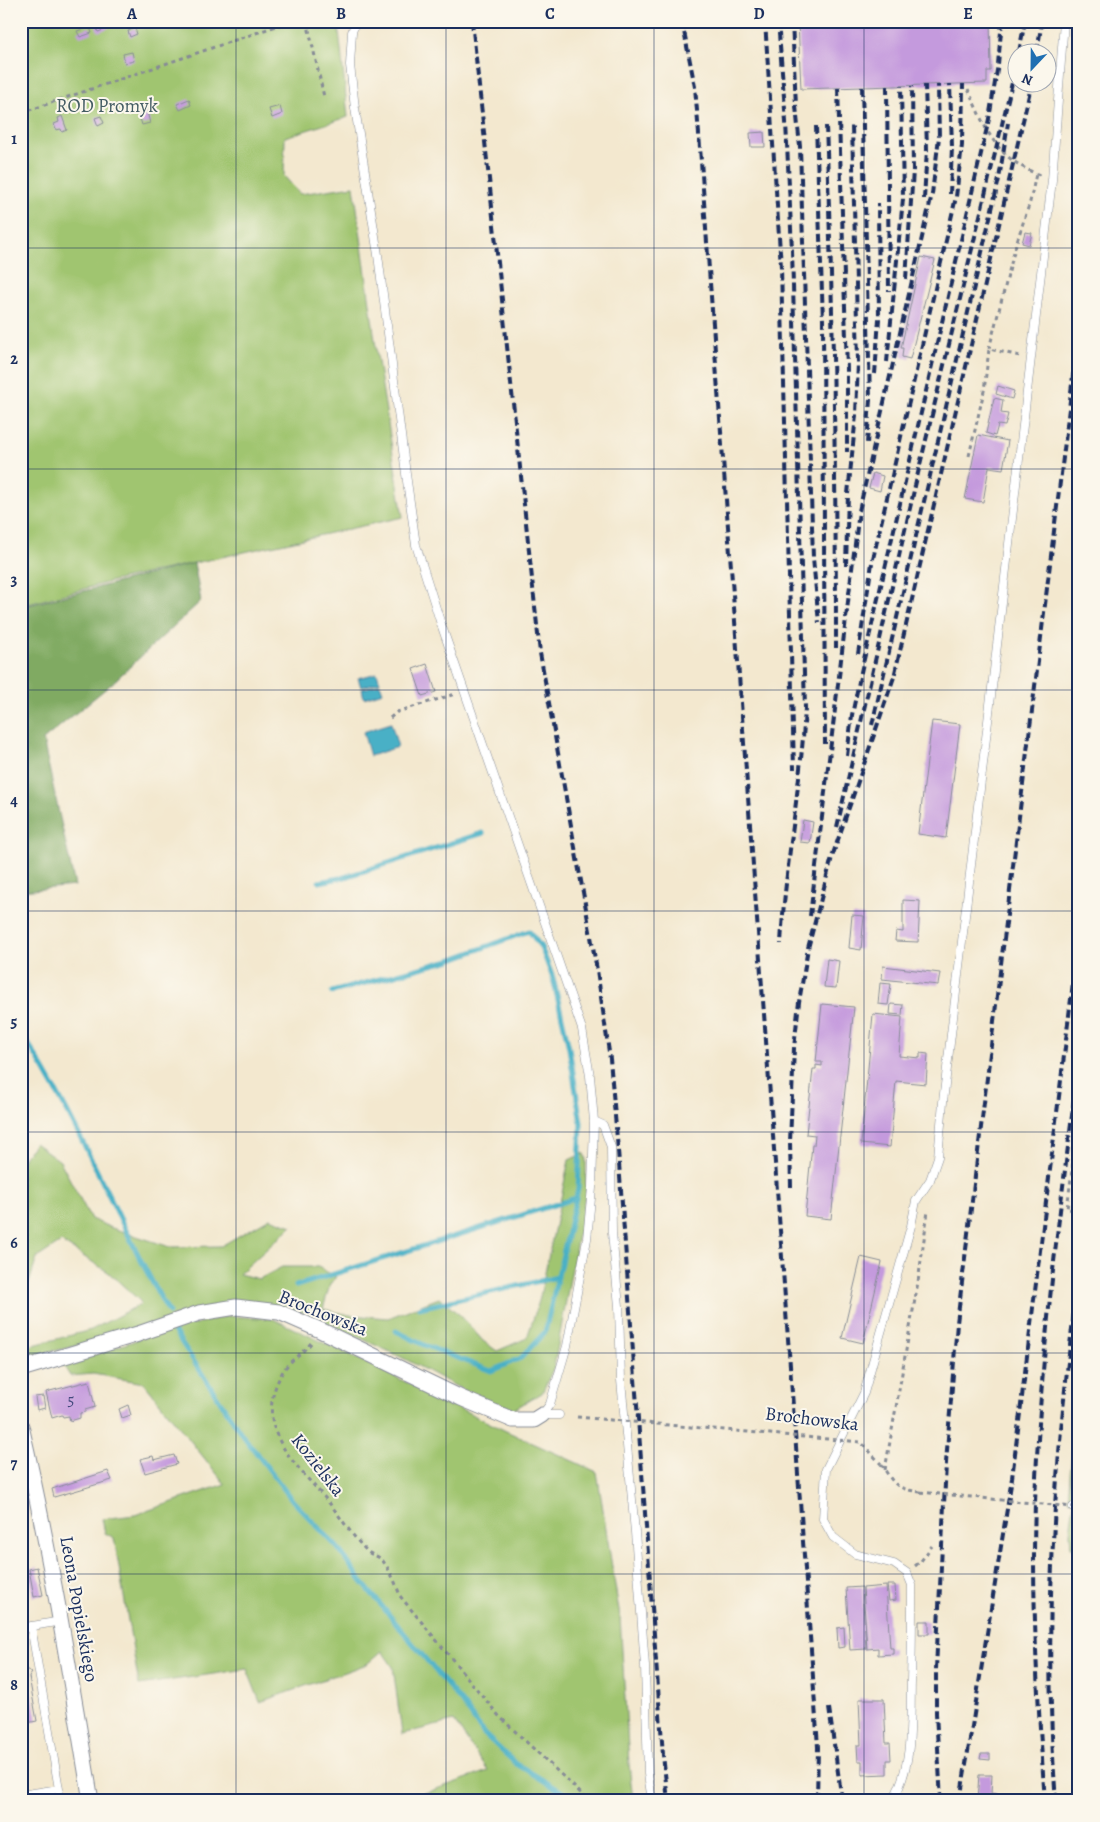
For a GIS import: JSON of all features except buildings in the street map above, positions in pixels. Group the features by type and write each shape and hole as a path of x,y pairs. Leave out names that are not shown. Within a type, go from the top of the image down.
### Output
{"street":[{"name":"Brochowska","path":"21,1369 138,1334 199,1313 236,1307 279,1312 461,1398 513,1420 534,1420 542,1415"},
{"name":"Leona Popielskiego","path":"21,1426 38,1498 92,1801"}],"lane":[{"path":"356,21 352,32 350,56 354,99 380,264 416,545 440,621 582,1029 590,1076 594,1122 592,1188 584,1256 567,1346 550,1404 542,1415"},
{"path":"892,1801 898,1791 905,1768 910,1737 912,1585 907,1572 894,1564 854,1554 834,1537 823,1519 826,1470 864,1393 911,1226 916,1201 930,1180 938,1157 1052,180 1064,21"},
{"path":"594,1122 603,1125 611,1147 612,1233 619,1306 621,1380 645,1666 648,1774 652,1801"},
{"path":"542,1415 558,1415"},
{"path":"21,1628 61,1621"},
{"path":"21,1795 59,1789 31,1626"}],"path":[{"path":"21,113 277,23 290,21"},
{"path":"307,21 324,97"},
{"path":"968,89 986,131 997,147 1026,170 1052,180"},
{"path":"970,456 984,392 989,349 1036,174"},
{"path":"989,349 1031,358"},
{"path":"390,718 396,712 465,691"},
{"path":"1079,1116 1067,1209 1079,1210"},
{"path":"885,1470 918,1282 930,1193 924,1188"},
{"name":"Kozielska","path":"320,1330 309,1345 282,1371 274,1390 270,1412 271,1422 288,1455 336,1510 369,1552 381,1559 396,1582 400,1596 499,1716 589,1801"},
{"name":"Brochowska","path":"577,1416 861,1442 881,1464 895,1484 902,1489 1076,1510"},
{"path":"907,1572 921,1561 932,1546"}],"green space":[{"name":"ROD Promyk","path":"21,21 338,21 348,117 285,137 284,176 300,194 354,186 377,355 403,517 113,581 21,606"},
{"path":"194,563 201,601 109,686 43,740 75,886 21,891 21,607"},
{"path":"35,1143 60,1161 91,1219 170,1247 221,1246 270,1218 292,1226 239,1274 259,1279 282,1267 318,1267 336,1277 330,1284 323,1309 349,1315 388,1318 439,1298 461,1316 483,1341 497,1351 527,1338 539,1301 569,1160 584,1153 586,1160 586,1191 554,1367 542,1393 514,1409 478,1398 405,1359 307,1313 265,1304 22,1358 26,1347 91,1330 141,1304 108,1272 61,1242 37,1258 21,1308 21,1257 25,1243 21,1194 21,1161"},
{"path":"228,1316 273,1319 506,1431 597,1472 620,1617 633,1801 402,1801 488,1771 454,1721 402,1734 393,1667 382,1651 367,1664 260,1702 247,1669 139,1685 114,1538 105,1533 102,1519 135,1515 225,1484 144,1383 93,1374 70,1376 63,1365 154,1334"},
{"path":"1079,1387 1079,1548 1071,1547 1070,1533 1074,1501 1068,1500"}],"water":[{"path":"377,673 380,682 361,687 358,678"},
{"path":"380,684 383,692 364,698 362,689"},
{"path":"391,723 398,747 370,756 363,732"}],"waterway":[{"path":"319,882 345,877 483,833"},
{"path":"332,992 450,960 529,931 541,947 553,978 569,1048 581,1123 578,1189 545,1332 521,1358 491,1371 424,1345 396,1331"},
{"path":"21,1032 80,1136 132,1243 169,1313"},
{"path":"296,1286 576,1198"},
{"path":"419,1308 558,1277"},
{"path":"174,1331 241,1433 293,1501 337,1547 362,1582 462,1703 484,1734 515,1763 577,1801"}],"railway":[{"path":"472,21 540,653 597,970 610,1059 668,1801"},
{"path":"682,21 695,87 699,134 818,1747 817,1801"},
{"path":"765,21 781,267 794,769"},
{"path":"778,21 786,122 792,250 805,708 781,944"},
{"path":"792,21 800,147 813,558 819,623"},
{"path":"847,756 852,715 861,672 989,119 998,64 1002,21"},
{"path":"1021,42 1025,21"},
{"path":"1039,42 1042,21"},
{"path":"950,84 952,147 950,194"},
{"path":"858,654 872,563 956,197 962,145 963,84"},
{"path":"924,199 927,149 925,85"},
{"path":"810,916 859,511 932,194 939,137 938,85"},
{"path":"887,86 889,291"},
{"path":"887,362 903,199 901,86"},
{"path":"906,279 913,170 912,86"},
{"path":"862,87 870,399 867,444"},
{"path":"838,88 847,370 847,452"},
{"path":"837,827 918,473 1010,92"},
{"path":"791,1187 790,1142 794,1048 808,948 832,857 894,677 1030,92"},
{"path":"872,725 999,179 1008,123"},
{"path":"816,126 823,320 825,744"},
{"path":"826,126 834,387 836,648"},
{"path":"846,566 848,494 856,415 858,362 852,126"},
{"path":"875,374 879,319 878,203"},
{"path":"941,1801 936,1713 936,1669 946,1463 957,1323 1079,327"},
{"path":"960,1801 1012,1478 1079,934"},
{"path":"1045,1801 1035,1616 1035,1493 1038,1431 1049,1308 1079,1061"},
{"path":"1056,1801 1050,1669 1053,1537 1063,1406 1079,1275"},
{"path":"829,1708 842,1801"}]}
